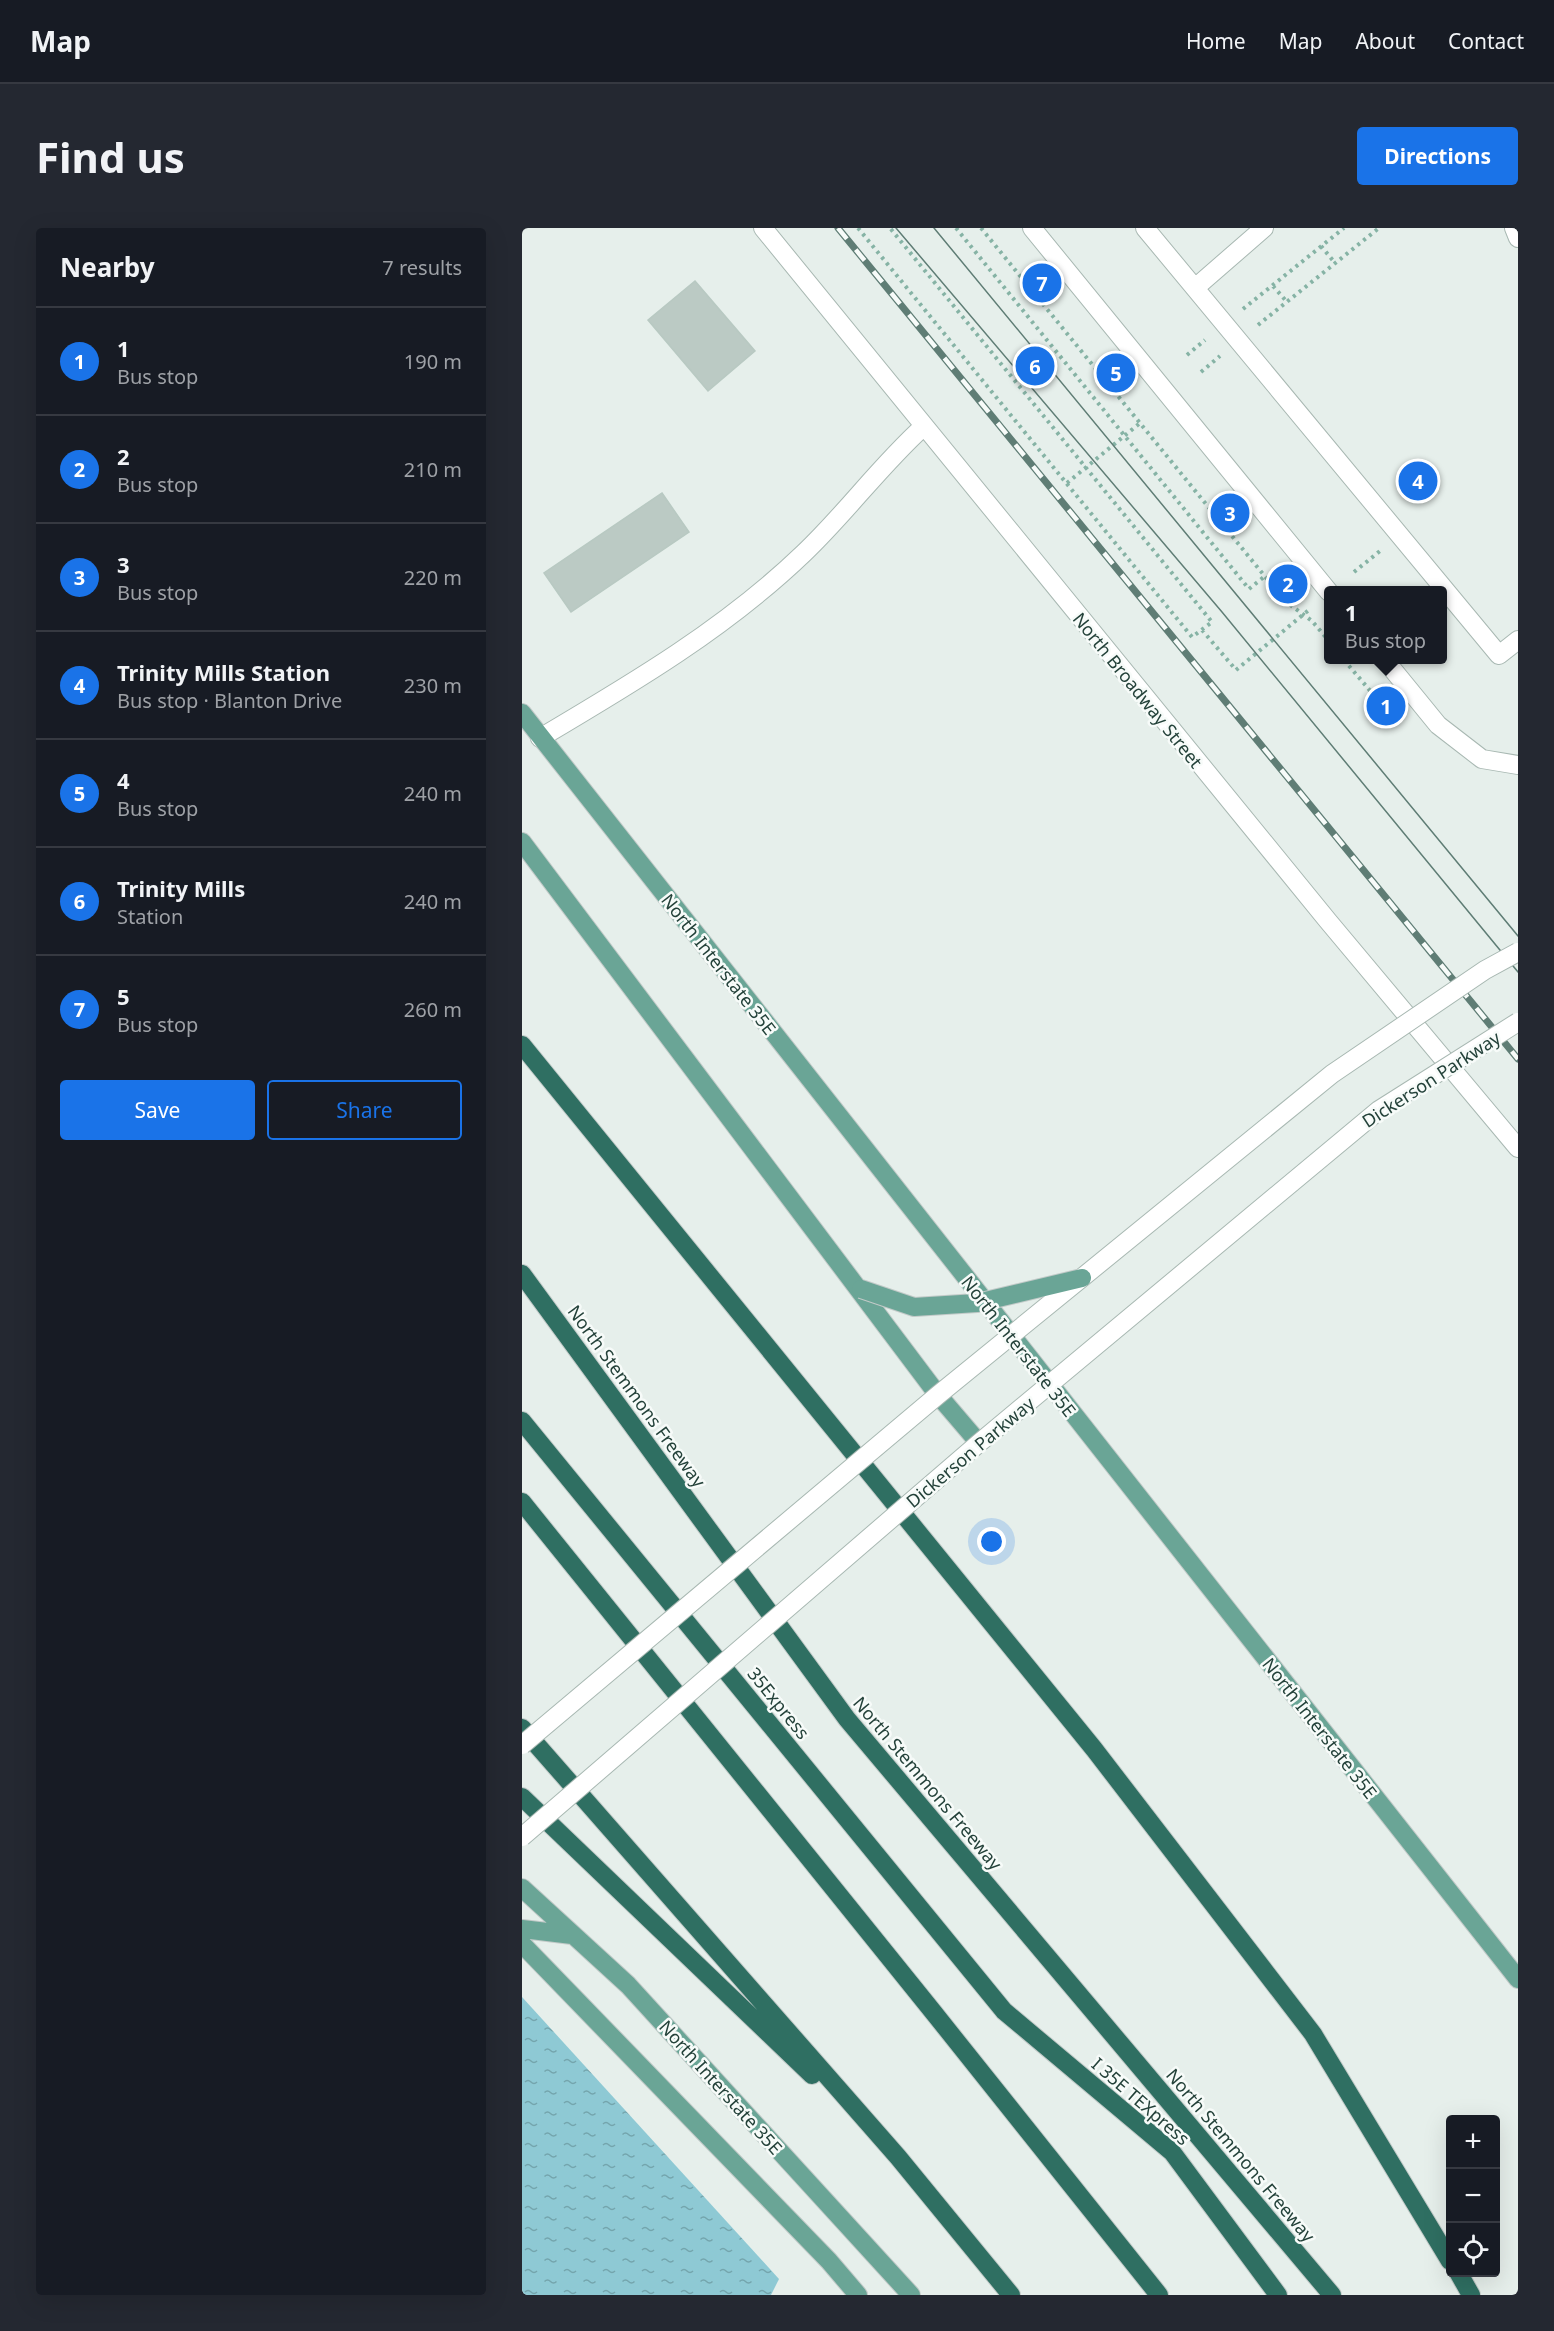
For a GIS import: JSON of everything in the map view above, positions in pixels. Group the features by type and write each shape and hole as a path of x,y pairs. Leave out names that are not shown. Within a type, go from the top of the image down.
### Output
{"highway":[{"path":"522,1045 1094,1749 1306,2025 1446,2254"},
{"name":"North Stemmons Freeway","path":"522,1274 847,1719 1332,2295"},
{"name":"35Express","path":"522,1421 1004,2012"},
{"path":"522,1502 1159,2295"},
{"path":"522,1728 897,2157 1011,2295"},
{"path":"522,1797 897,2157"},
{"name":"I 35E TEXpress","path":"1004,2012 1172,2152 1278,2295"},
{"path":"1461,2277 1471,2295"}],"main road":[{"name":"North Interstate 35E","path":"522,713 1518,1978"},
{"path":"522,842 861,1289 938,1395 979,1443"},
{"path":"861,1289 914,1307 977,1303 1082,1278"},
{"name":"North Interstate 35E","path":"522,1888 628,1985 911,2295"},
{"path":"522,1929 572,1935"},
{"path":"522,1944 830,2261 858,2295"}],"street":[{"name":"North Broadway Street","path":"763,228 1313,903 1518,1148"},
{"path":"1032,228 1324,586"},
{"path":"1145,228 1442,586"},
{"path":"1195,288 1264,228"},
{"path":"1514,228 1518,238"},
{"path":"540,738 727,621 804,553 892,456 923,427"},
{"path":"1447,592 1499,655 1518,639"},
{"path":"1388,664 1438,725 1482,759 1518,765"},
{"path":"522,1745 938,1395 1332,1074 1485,970 1518,952"},
{"name":"Dickerson Parkway","path":"522,1837 979,1443 1379,1110 1518,1022"}],"path":[{"path":"858,228 1192,637 1202,630 1212,622 890,228"},
{"path":"956,228 1249,589 1265,576"},
{"path":"981,228 1285,601 1312,621 1324,635"},
{"path":"1187,355 1344,228"},
{"path":"1201,372 1379,228"},
{"path":"1322,246 1335,263"},
{"path":"1273,286 1287,302"},
{"path":"1066,483 1140,423"},
{"path":"1354,572 1400,535"},
{"path":"1202,630 1236,670 1313,606"},
{"path":"1347,664 1384,707"}],"water":[{"path":"522,1997 779,2279 771,2295 522,2295"}],"building":[{"path":"695,281 755,351 708,391 648,320"},
{"path":"662,493 689,532 571,612 544,573"}],"tram line":[{"path":"896,228 1222,612 1518,972"},
{"path":"934,228 1518,936"}],"railway":[{"path":"838,228 1518,1059"}],"place":[{"name":"5","path":"1042,283"},
{"name":"Trinity Mills","path":"1035,366"},
{"name":"4","path":"1116,373"},
{"name":"Trinity Mills Station","path":"1418,481"},
{"name":"3","path":"1230,513"},
{"name":"2","path":"1288,584"},
{"name":"1","path":"1386,706"}]}
